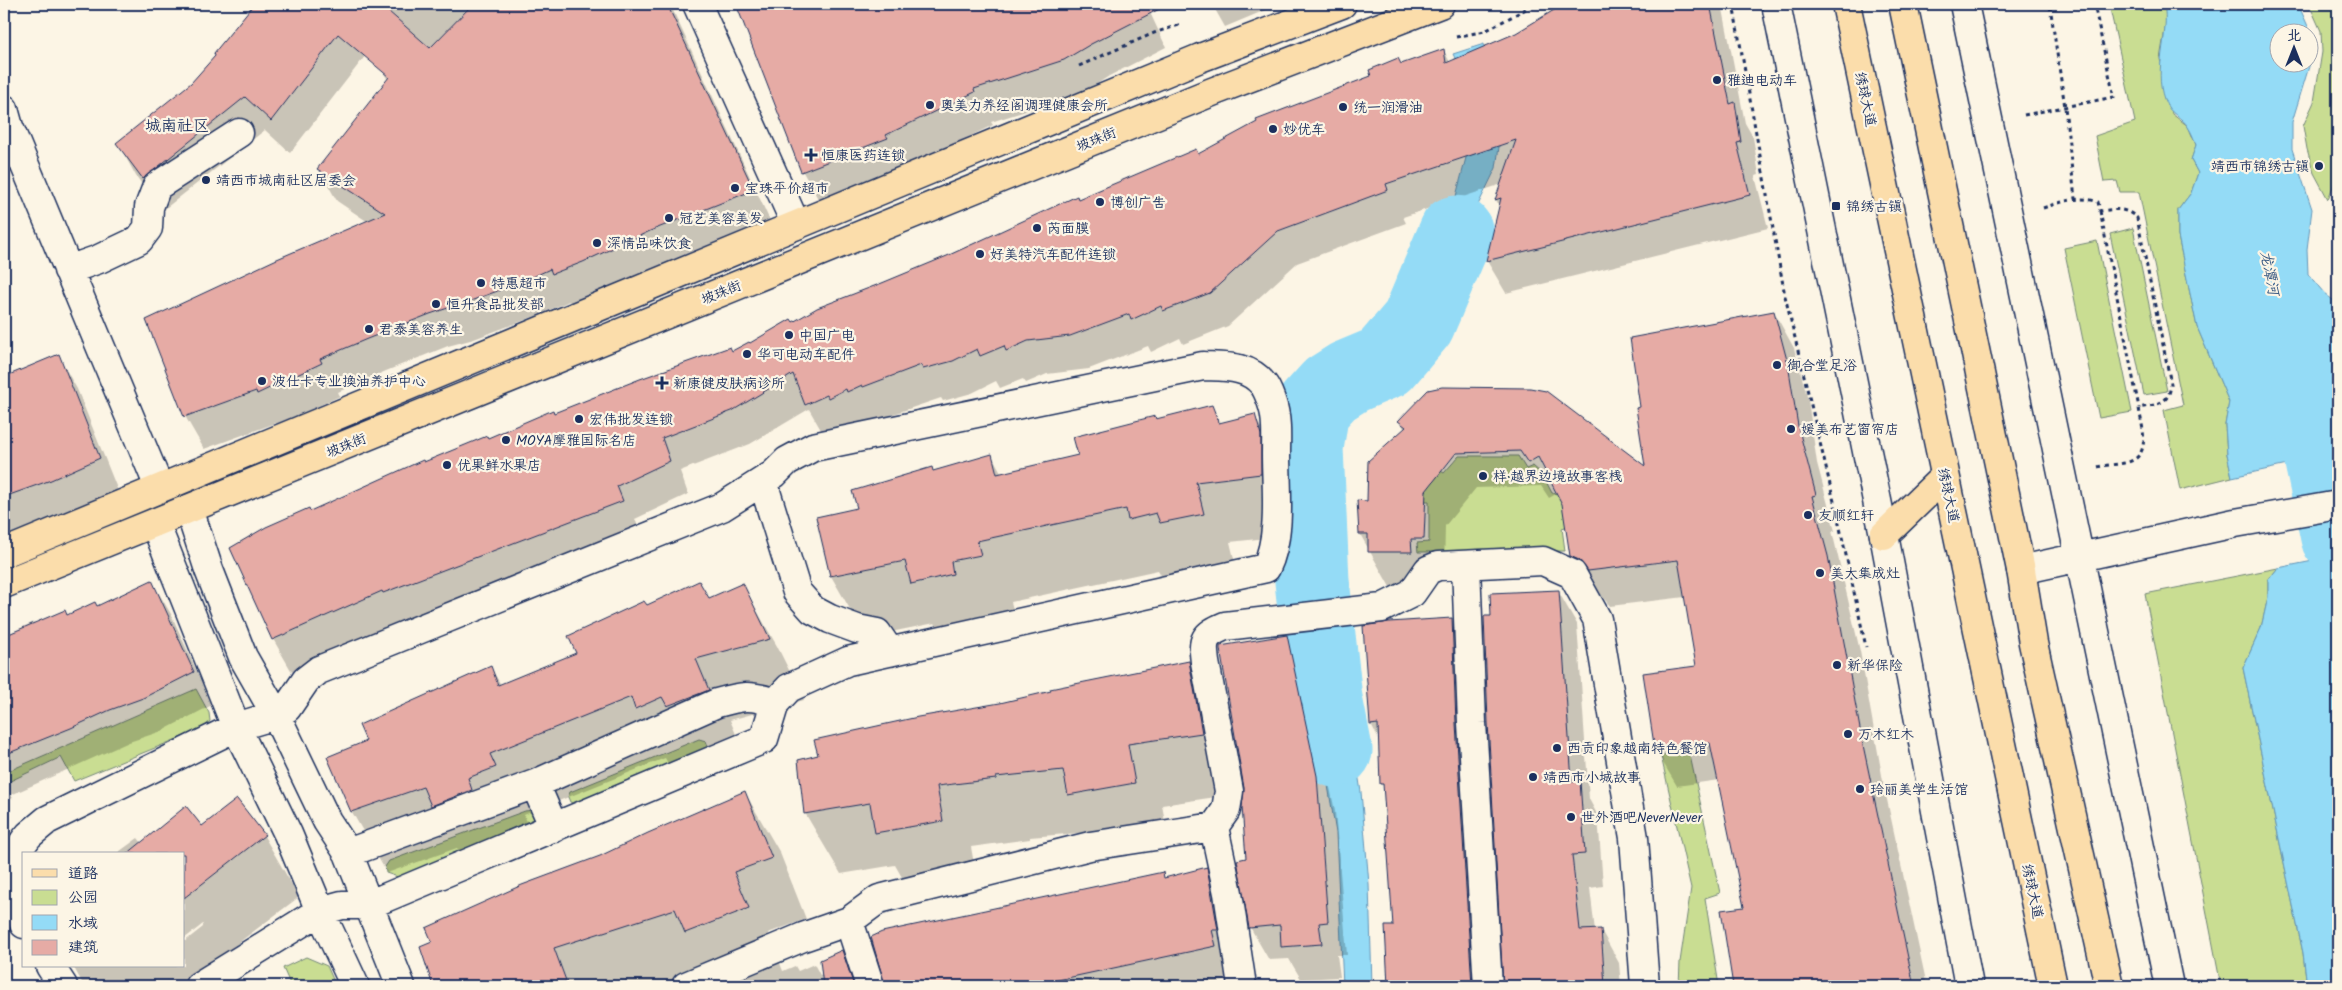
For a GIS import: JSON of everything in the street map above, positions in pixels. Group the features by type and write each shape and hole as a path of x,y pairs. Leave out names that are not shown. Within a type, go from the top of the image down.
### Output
{"main road":[{"path":"4,552 1200,58 1342,4"},
{"name":"坡珠街","path":"4,584 1212,92 1440,4"},
{"name":"绣球大道","path":"1846,4 2053,986"},
{"path":"1903,4 2021,570 2033,643 2109,986"},
{"path":"1884,535 1945,476"}],"street":[{"path":"696,4 796,224"},
{"path":"1776,4 1884,535 1969,986"},
{"path":"1964,4 2169,986"},
{"path":"4,109 9,126 159,488"},
{"path":"68,270 139,240 148,228 148,207 158,186 239,133"},
{"path":"22,919 16,904 13,874 19,855 28,837 47,820 236,727 276,714 287,708 306,680 319,670 722,508 762,482 787,460 813,447 1203,366 1232,367 1248,372 1264,384 1275,414 1276,485 1274,535 1271,556 1266,568 848,661 789,688 775,703 764,739 368,905 342,905 320,911 199,986"},
{"path":"762,482 797,592 813,610 830,619 878,633 890,652"},
{"path":"2021,570 2235,523 2338,505"},
{"path":"189,509 209,570 243,656 276,714 327,822 348,853 401,986"},
{"path":"155,523 236,727 288,834 320,911 355,986"},
{"path":"686,986 803,937 849,921 879,899 1090,846 1214,827 1226,810 1229,791 1203,646 1209,633 1225,626 1382,608 1412,593 1428,570 1438,566 1542,561 1572,574 1597,619 1634,838 1645,986"},
{"path":"1466,565 1472,724 1488,986"},
{"path":"348,853 535,784 717,703 736,697 755,696 775,703"},
{"path":"535,784 554,828"},
{"path":"1214,827 1228,893 1242,986"},
{"path":"849,921 870,986"},
{"path":"51,968 64,986"}],"path":[{"path":"1733,4 1785,296 1837,514 1866,650"},
{"path":"2020,116 2114,97 2094,4"},
{"path":"2050,6 2076,199"},
{"path":"2040,209 2076,199 2089,198 2098,202 2100,211 2139,408 2144,445 2141,454 2134,460 2095,468"},
{"path":"2100,211 2117,209 2129,211 2137,218 2171,384 2170,395 2163,402 2139,408"}],"green space":[{"path":"2109,4 2164,4 2167,17 2160,59 2172,114 2188,126 2196,145 2191,160 2198,173 2191,193 2178,210 2178,236 2197,327 2229,402 2225,425 2227,454 2232,477 2180,490 2164,410 2183,405 2139,192 2120,192 2117,181 2104,182 2095,136 2135,122"},
{"path":"2309,4 2338,4 2338,174 2328,199 2314,173 2303,126 2314,102 2320,72 2322,52 2321,31 2320,22 2317,22"},
{"path":"2133,228 2167,391 2144,395 2110,234"},
{"path":"2097,241 2132,412 2099,418 2064,248"},
{"path":"1459,456 1518,456 1526,469 1533,466 1542,474 1552,493 1562,494 1568,526 1562,528 1565,551 1418,552 1417,543 1429,542 1429,501 1423,501 1424,483 1436,468 1444,473"},
{"path":"2278,568 2268,580 2268,597 2261,628 2243,668 2303,953 2307,986 2221,986 2145,594"},
{"path":"196,689 209,713 210,721 204,728 74,781 61,757 4,784 4,773"},
{"path":"699,739 706,741 708,746 705,751 576,804 570,802 568,797 570,792"},
{"path":"1689,751 1720,893 1705,898 1719,986 1679,986 1680,962 1691,888 1661,756"},
{"path":"533,810 537,815 536,823 530,827 398,877 386,873 385,867 389,861 525,811"},
{"path":"306,957 327,966 336,986 291,986 283,968"}],"water":[{"path":"2164,4 2298,4 2306,22 2270,22 2270,72 2307,72 2292,122 2292,149 2312,209 2307,249 2308,274 2324,293 2338,304 2338,454 2232,477 2227,454 2225,425 2229,402 2197,327 2178,236 2178,210 2191,193 2198,173 2191,160 2196,145 2193,136 2185,123 2169,109 2161,87 2160,75 2165,27"},
{"path":"1484,44 1499,147 1496,168 1477,207 1457,268 1429,339 1403,318 1454,204 1468,150 1458,64 1453,54"},
{"path":"1293,419 1328,420 1325,483 1329,545 1335,587 1292,595 1286,530 1286,445"},
{"path":"2338,556 2338,986 2307,986 2303,953 2243,668 2261,628 2268,597 2268,580 2278,568"},
{"path":"1338,644 1361,792 1369,884 1372,986 1343,986 1336,833 1303,652"}],"building":[{"path":"254,4 380,4 430,48 473,4 667,4 754,190 650,231 552,274 550,269 522,282 430,314 367,339 320,359 322,363 257,394 256,391 184,417 146,320 277,259 385,213 317,169 389,77 338,34 271,121 245,97 143,179 116,143 191,83 215,56 214,53"},
{"path":"736,4 1169,4 1064,60 974,89 975,92 886,135 888,138 801,172"},
{"path":"1564,4 1710,4 1730,104 1735,102 1741,142 1737,143 1750,195 1486,261 1501,198 1495,200 1516,140 1386,184 1388,190 1278,231 1210,293 1163,311 1161,306 1131,320 1129,314 1070,336 1028,341 1006,351 1004,346 980,356 977,349 953,361 923,369 921,365 863,387 862,385 847,392 846,389 828,398 827,395 805,405 793,374 732,411 662,438 670,461 617,486 623,501 383,593 382,591 272,640 230,548 266,527 309,508 310,511 423,460 424,462 487,436 488,438 553,410 554,413 640,379 730,347 732,351 750,343 791,319 793,322 817,308 947,256 1077,196 1078,199 1196,149 1198,154 1257,122 1256,120 1371,76 1369,70 1398,58 1401,64 1444,49 1446,63 1516,33"},
{"path":"1774,311 1788,364 1798,426 1816,495 1812,496 1828,556 1863,745 1914,986 1733,986 1721,910 1744,907 1710,743 1655,751 1643,673 1696,666 1678,560 1588,571 1579,560 1570,556 1562,504 1538,457 1528,463 1520,451 1456,453 1426,491 1424,539 1411,539 1412,552 1368,552 1368,534 1359,534 1357,500 1367,501 1368,461 1406,427 1398,421 1428,390 1442,387 1530,388 1546,391 1645,466 1636,408 1640,407 1630,338"},
{"path":"59,354 100,458 51,480 4,497 4,377"},
{"path":"1212,405 1219,423 1255,414 1261,435 1261,474 1196,482 1204,514 1160,523 1156,513 1128,520 1126,509 977,541 981,555 951,561 953,574 911,584 905,561 830,576 816,517 857,508 852,491 932,467 933,471 992,454 997,474 1078,455 1073,437 1155,416 1156,419"},
{"path":"152,580 194,672 143,698 4,755 4,636 65,610 67,615 95,602 97,606"},
{"path":"699,581 709,598 743,583 770,639 696,659 709,690 667,706 662,697 635,709 631,697 490,754 496,767 468,778 472,790 431,806 423,787 351,812 327,757 366,741 359,725 491,666 498,685 576,653 568,636 644,601 647,605"},
{"path":"1559,590 1572,782 1580,781 1585,854 1572,855 1580,930 1601,929 1605,986 1503,986 1484,616 1491,616 1490,593"},
{"path":"1452,618 1456,724 1472,986 1388,986 1385,926 1393,926 1383,784 1380,784 1378,724 1370,725 1363,626 1389,622"},
{"path":"1287,635 1317,776 1328,922 1319,923 1322,944 1281,947 1280,925 1249,928 1237,860 1246,858 1242,807 1244,788 1220,646"},
{"path":"1189,661 1202,733 1128,744 1135,783 1068,795 1063,770 937,786 943,821 875,833 870,803 804,814 798,760 818,755 814,740 918,717 1000,703 1051,691 1050,689"},
{"path":"745,791 772,858 734,872 749,908 685,933 675,909 554,948 568,986 433,986 420,947 432,942 426,928 522,885 600,856"},
{"path":"237,799 265,835 185,897 185,852 129,852 186,806 202,826"},
{"path":"1207,867 1218,930 1212,930 1216,946 1030,986 885,986 871,937 882,932 1163,872 1164,878"},
{"path":"842,950 854,986 823,986 820,960"}],"waterway":[{"path":"1335,750 1325,699 1312,581 1306,448 1312,409 1330,389 1349,377 1385,362 1418,323 1456,233"},
{"name":"龙潭河","path":"2294,356 2319,447 2338,537"}],"place":[{"name":"雅迪电动车","path":"1717,80"},
{"name":"奥美力养经阁调理健康会所","path":"930,105"},
{"name":"统一润滑油","path":"1343,107"},
{"name":"妙优车","path":"1273,129"},
{"name":"恒康医药连锁","path":"811,155"},
{"name":"靖西市锦绣古镇","path":"2319,166"},
{"name":"靖西市城南社区居委会","path":"206,180"},
{"name":"宝珠平价超市","path":"735,188"},
{"name":"博创广告","path":"1100,202"},
{"name":"锦绣古镇","path":"1836,206"},
{"name":"冠艺美容美发","path":"669,218"},
{"name":"芮面膜","path":"1037,228"},
{"name":"深情品味饮食","path":"597,243"},
{"name":"好美特汽车配件连锁","path":"980,254"},
{"name":"特惠超市","path":"481,283"},
{"name":"恒升食品批发部","path":"436,304"},
{"name":"君泰美容养生","path":"369,329"},
{"name":"中国广电","path":"789,335"},
{"name":"华可电动车配件","path":"747,354"},
{"name":"御合堂足浴","path":"1777,365"},
{"name":"波仕卡专业换油养护中心","path":"262,381"},
{"name":"新康健皮肤病诊所","path":"662,383"},
{"name":"宏伟批发连锁","path":"579,419"},
{"name":"媛美布艺窗帘店","path":"1791,429"},
{"name":"MOYA摩雅国际名店","path":"506,440"},
{"name":"优果鲜水果店","path":"447,465"},
{"name":"样·越界边境故事客栈","path":"1483,476"},
{"name":"友顺红轩","path":"1808,515"},
{"name":"美大集成灶","path":"1820,573"},
{"name":"新华保险","path":"1837,665"},
{"name":"万木红木","path":"1848,734"},
{"name":"西贡印象越南特色餐馆","path":"1557,748"},
{"name":"靖西市小城故事","path":"1533,777"},
{"name":"玲丽美学生活馆","path":"1860,789"},
{"name":"世外酒吧NeverNever","path":"1571,817"}],"district":[{"name":"城南社区","path":"177,125"}]}
